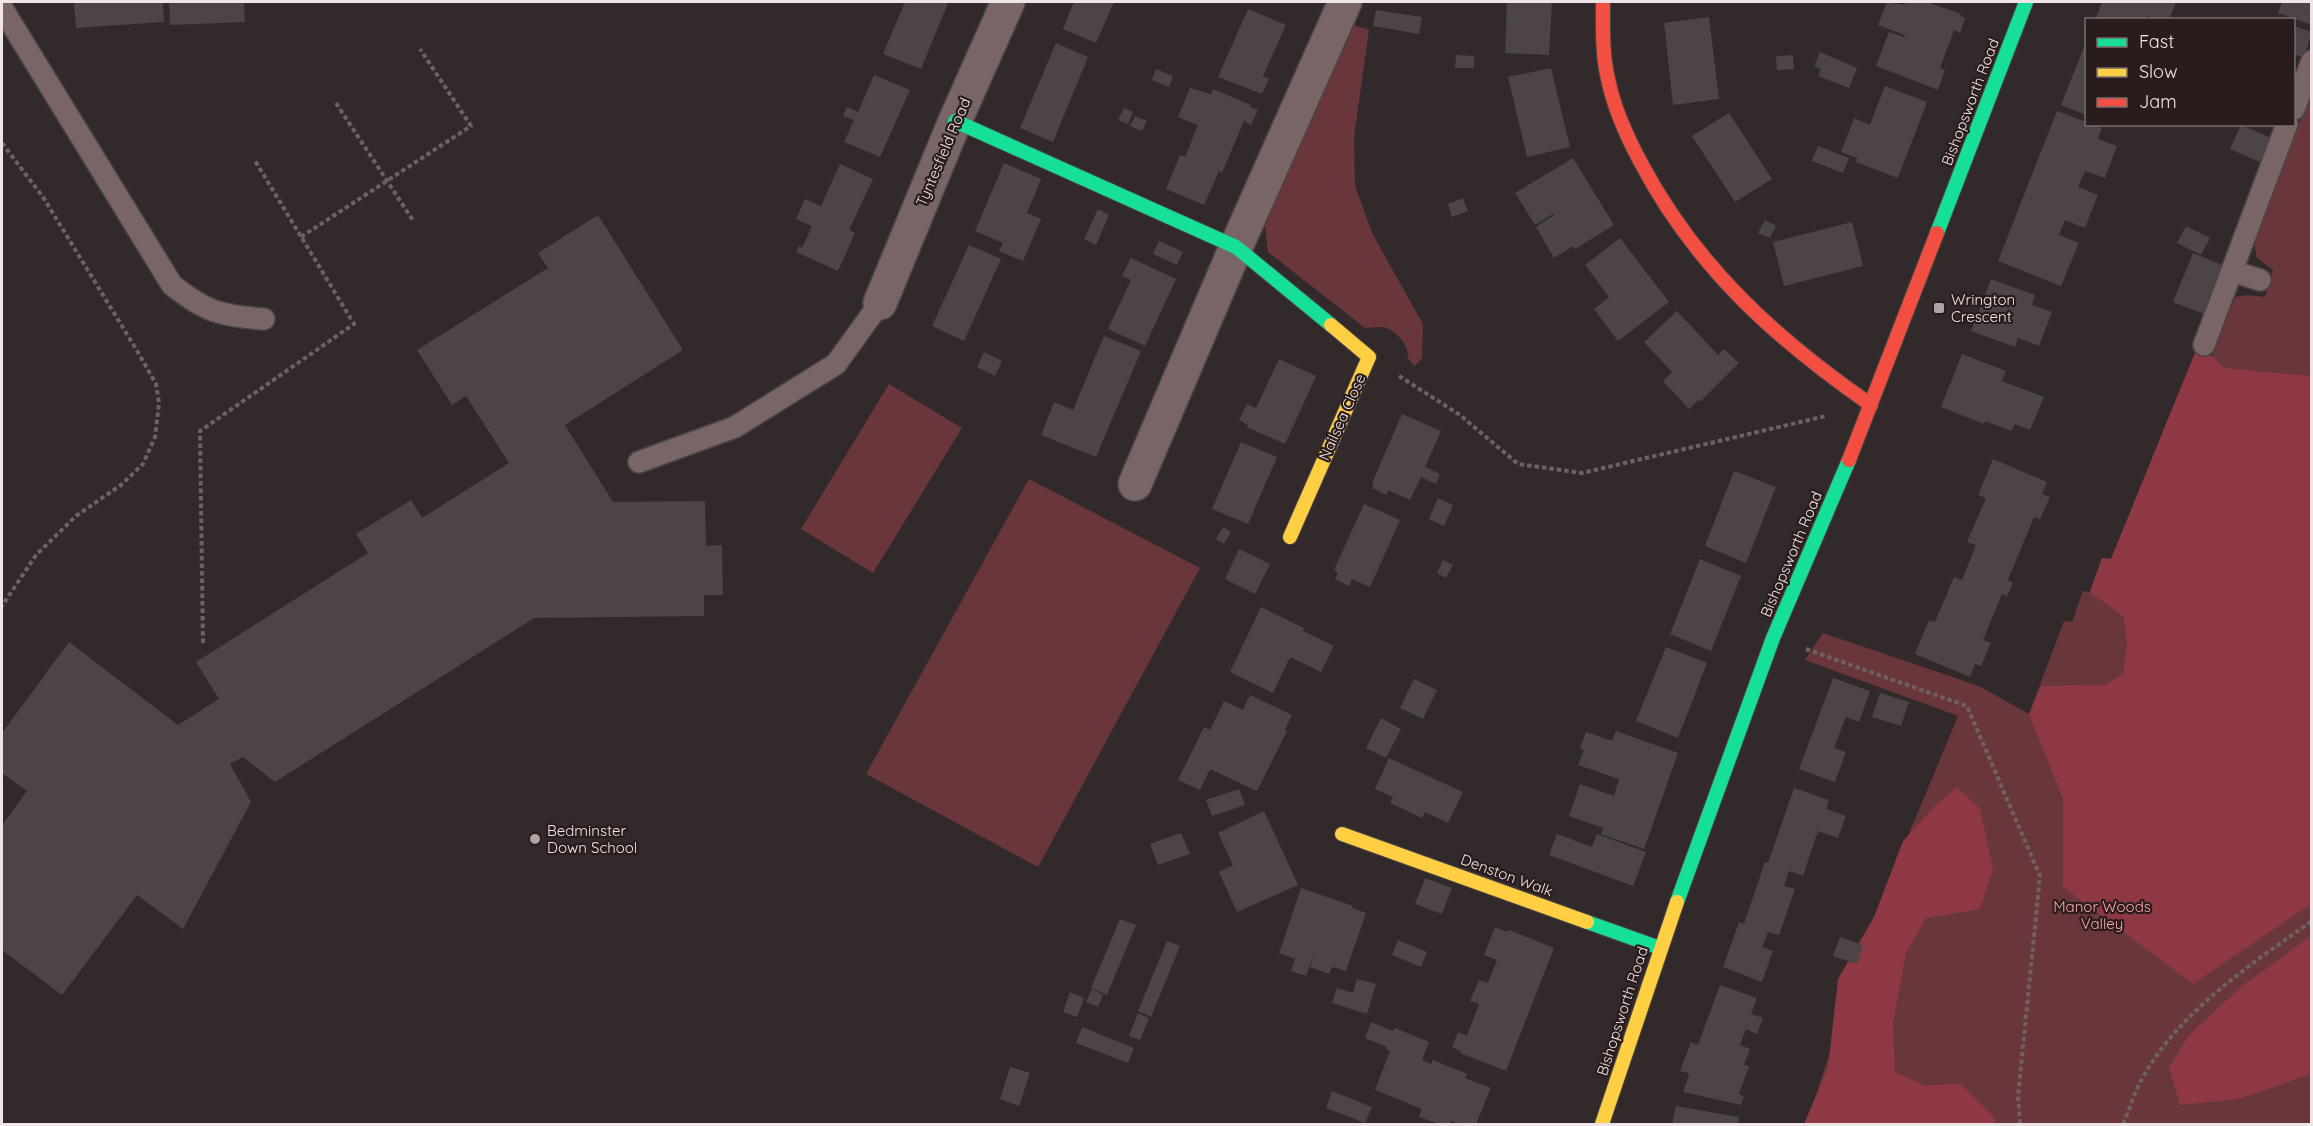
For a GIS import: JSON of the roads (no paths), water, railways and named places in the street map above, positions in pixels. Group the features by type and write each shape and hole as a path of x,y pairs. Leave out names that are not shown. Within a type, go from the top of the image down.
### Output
{"street":[{"name":"Tyntesfield Road","path":"880,303 955,121 1008,2"},
{"path":"1135,484 1236,247 1345,2"},
{"path":"1603,2 1604,47 1610,90 1625,134 1655,188 1701,253 1740,299 1809,361 1871,405"},
{"name":"Bishopsworth Road","path":"1602,1125 1660,948 1773,638 1849,461 2026,2"},
{"name":"Nailsea Close","path":"955,121 1236,247 1369,357 1290,537"},
{"name":"Denston Walk","path":"1342,834 1660,948"}],"lane":[{"path":"2,8 171,285 197,305 228,316 264,319"},
{"path":"2295,106 2312,61"},
{"path":"2204,345 2287,126"},
{"path":"2232,271 2260,280"},
{"path":"639,462 735,427 836,364 880,303"}],"place":[{"name":"Wrington Crescent","path":"1939,308"},
{"name":"Bedminster Down School","path":"535,839"}],"park label":[{"name":"Manor Woods Valley","path":"2102,914"}]}
